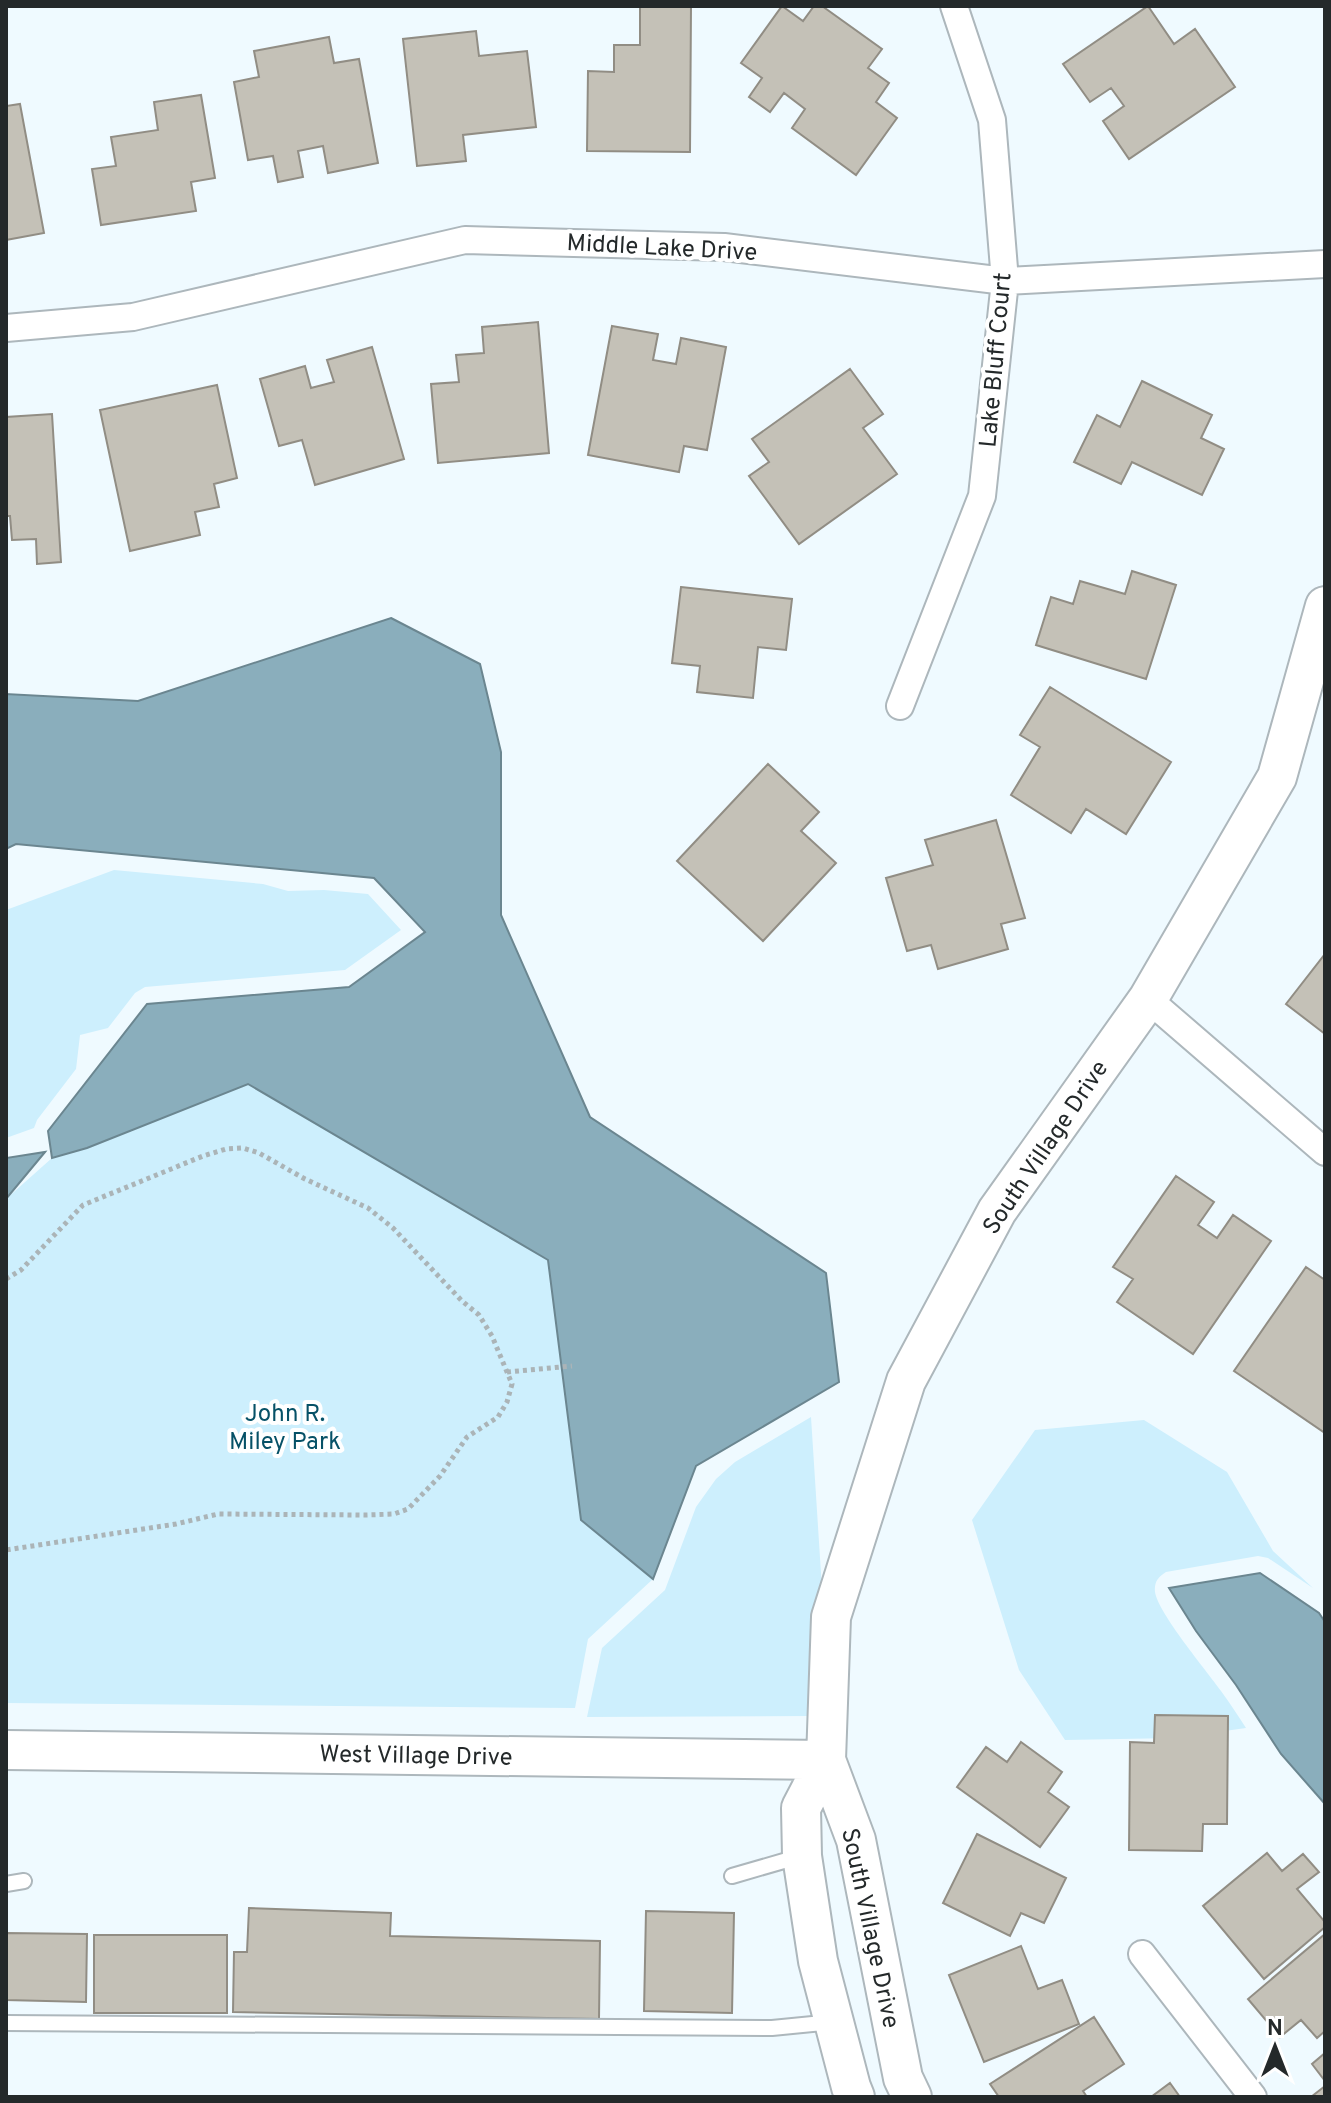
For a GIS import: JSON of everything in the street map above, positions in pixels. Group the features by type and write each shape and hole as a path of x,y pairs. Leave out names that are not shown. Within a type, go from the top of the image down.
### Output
{"street":[{"name":"Lake Bluff Court","path":"900,706 982,496 1005,281 992,120 954,6"},
{"name":"Middle Lake Drive","path":"6,328 133,317 465,240 724,247 1005,281 1325,264"},
{"name":"South Village Drive","path":"912,2097 903,2078 856,1840 826,1760 831,1617 906,1381 997,1211 1148,999 1277,777 1325,606"},
{"path":"1148,999 1325,1152"},
{"name":"West Village Drive","path":"6,1750 826,1760"},
{"name":"South Village Drive","path":"826,1760 801,1808 802,1856 818,1961 855,2097"},
{"path":"1142,1954 1253,2097"}],"lane":[{"path":"732,1876 802,1856"},
{"path":"6,1884 24,1881"},
{"path":"6,2023 772,2028 834,2022"}],"path":[{"path":"6,1279 21,1270 83,1205 203,1156 243,1148 368,1208 393,1228 479,1315 492,1336 512,1384 507,1402 498,1417 467,1437 440,1476 408,1509 394,1514 218,1514 176,1524 6,1550"},
{"path":"507,1372 572,1366"}],"green space":[{"path":"114,870 263,884 288,891 368,894 401,930 345,970 145,987 135,993 108,1028 80,1035 76,1069 34,1128 6,1138 6,910"},
{"name":"John R. Miley Park","path":"248,1084 548,1260 581,1520 653,1579 588,1639 575,1708 6,1703 6,1199 52,1158"},
{"path":"811,1417 822,1589 810,1716 587,1717 602,1648 665,1590 696,1507 716,1479 735,1462"},
{"path":"1144,1420 1227,1472 1273,1551 1313,1588 1268,1558 1258,1556 1166,1572 1155,1585 1158,1601 1246,1728 1175,1738 1065,1740 1019,1670 972,1520 1035,1430"}],"shaded area":[{"path":"391,618 480,664 501,752 501,915 590,1117 826,1273 839,1382 696,1466 653,1579 581,1520 548,1260 248,1084 87,1148 52,1158 48,1131 147,1004 349,987 425,932 374,878 16,844 6,849 6,694 138,701"},
{"path":"45,1152 6,1199 6,1158"},
{"path":"1260,1573 1319,1613 1325,1622 1325,1804 1281,1754 1169,1588"}],"building":[{"path":"640,6 691,6 690,152 587,151 588,71 614,72 614,45 640,45"},
{"path":"782,6 803,21 814,6 822,6 882,49 868,68 889,83 876,102 897,118 856,175 792,128 805,109 784,93 770,112 749,97 762,78 741,63"},
{"path":"1148,6 1174,44 1195,29 1235,87 1129,159 1103,121 1124,106 1111,88 1090,102 1063,64"},
{"path":"476,31 479,56 527,51 536,127 463,135 466,161 417,166 403,39"},
{"path":"329,37 334,63 359,59 378,163 328,173 323,146 298,151 303,177 278,182 273,156 248,160 234,82 259,77 254,51"},
{"path":"201,95 215,178 191,182 196,211 101,225 92,169 116,166 111,137 158,130 154,102"},
{"path":"20,104 44,233 6,240 6,106"},
{"path":"538,322 549,453 438,463 431,384 459,382 456,355 484,353 482,327"},
{"path":"612,326 658,334 653,360 676,364 681,338 726,347 707,450 684,446 679,472 588,455"},
{"path":"372,347 404,459 315,485 302,440 279,446 260,379 305,366 311,388 334,382 327,360"},
{"path":"850,369 883,414 863,428 897,474 799,544 749,476 769,462 752,439"},
{"path":"1142,381 1212,415 1201,438 1224,449 1202,495 1132,462 1121,484 1074,462 1097,415 1120,427"},
{"path":"217,385 237,478 214,484 219,507 195,512 200,535 130,551 100,410"},
{"path":"52,414 61,562 37,564 36,539 12,540 10,516 6,516 6,417"},
{"path":"1132,571 1176,585 1146,679 1036,645 1051,597 1073,604 1080,581 1125,594"},
{"path":"681,587 792,599 786,650 758,647 753,698 697,692 700,666 672,663"},
{"path":"1050,687 1171,762 1126,834 1086,809 1071,833 1011,795 1040,747 1020,735"},
{"path":"768,764 819,812 801,831 836,863 763,941 677,861"},
{"path":"996,820 1025,918 1001,924 1008,949 938,969 931,945 907,951 886,878 933,865 925,840"},
{"path":"1325,954 1325,1034 1286,1004"},
{"path":"1176,1176 1214,1202 1198,1225 1217,1238 1233,1215 1271,1241 1193,1354 1117,1302 1133,1279 1113,1267"},
{"path":"1306,1267 1325,1280 1325,1433 1234,1371"},
{"path":"1155,1715 1228,1716 1227,1824 1203,1824 1202,1851 1129,1850 1130,1742 1154,1743"},
{"path":"1021,1742 1062,1772 1048,1792 1069,1807 1040,1847 957,1787 986,1747 1007,1762"},
{"path":"977,1834 1066,1878 1044,1923 1021,1913 1010,1936 943,1903"},
{"path":"1267,1853 1282,1871 1303,1854 1319,1872 1297,1889 1325,1922 1325,1927 1264,1979 1203,1906"},
{"path":"249,1908 391,1913 390,1936 600,1941 599,2019 233,2012 234,1952 247,1952"},
{"path":"646,1911 734,1913 732,2013 644,2011"},
{"path":"6,1933 87,1934 86,2002 6,2000"},
{"path":"1325,1934 1325,2031 1317,2038 1301,2020 1280,2037 1248,1999"},
{"path":"94,1935 227,1935 227,2013 94,2013"},
{"path":"1021,1946 1038,1989 1062,1980 1079,2024 984,2062 949,1975"},
{"path":"1094,2017 1124,2064 1083,2091 1087,2097 999,2097 990,2084"},
{"path":"1325,2053 1325,2081 1312,2064"},
{"path":"1170,2083 1180,2097 1151,2097"},
{"path":"1325,2086 1325,2097 1311,2097"}]}
